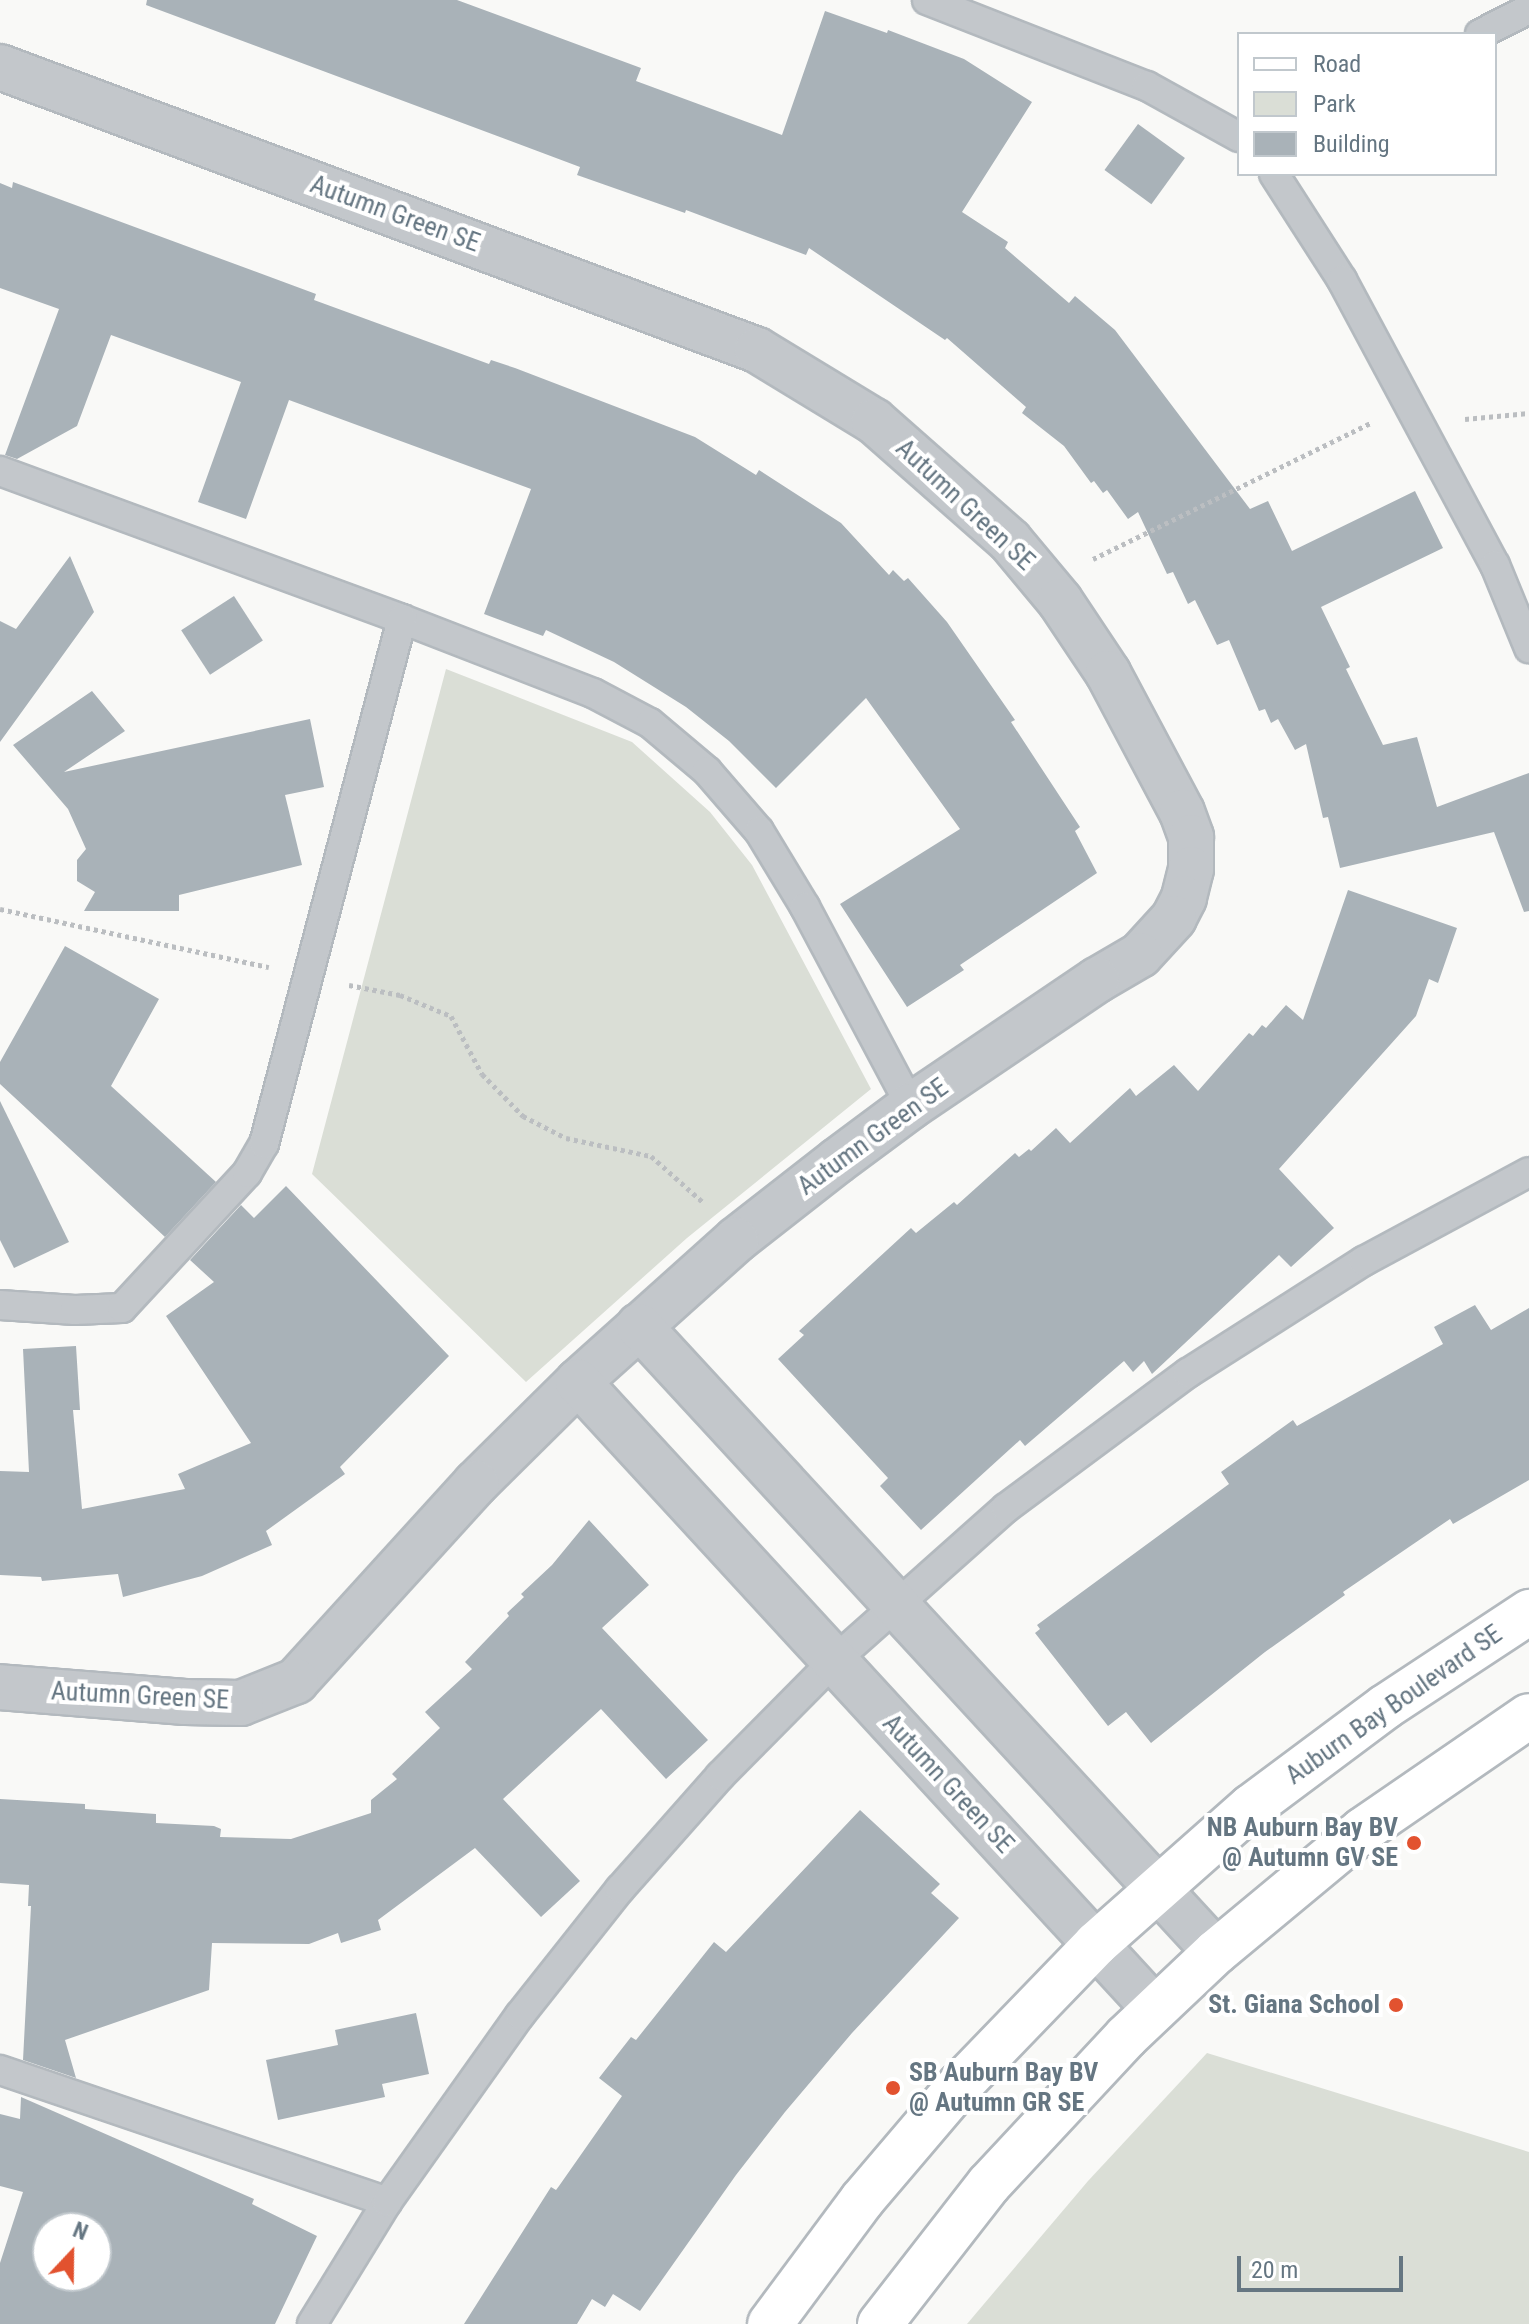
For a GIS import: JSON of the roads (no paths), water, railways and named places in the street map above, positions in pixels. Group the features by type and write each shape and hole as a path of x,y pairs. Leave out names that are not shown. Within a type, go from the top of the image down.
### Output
{"street":[{"name":"Autumn Green SE","path":"0,67 757,350 885,430 1010,541 1046,583 1108,673 1182,812 1191,848 1191,869 1184,898 1162,934 1140,955 1097,980 911,1106 736,1240 578,1382 476,1483 296,1681 241,1703 185,1702 0,1687"},
{"path":"639,1326 1216,1952"},
{"name":"Autumn Green SE","path":"578,1382 1155,2009"},
{"name":"Auburn Bay Boulevard SE","path":"770,2324 862,2200 960,2085 1096,1944 1251,1807 1385,1707 1529,1612"},
{"path":"880,2324 989,2184 1155,2009 1216,1952 1363,1830 1529,1716"}],"lane":[{"path":"927,0 1147,86 1237,136"},
{"path":"1484,32 1529,9"},
{"path":"1275,176 1342,280 1495,565 1529,648"},
{"path":"0,471 593,693 650,723 707,771 759,831 911,1106"},
{"path":"0,1305 75,1310 122,1308 247,1173 264,1144 402,619"},
{"path":"312,2324 387,2202 511,2026 620,1889 720,1776 834,1661 1006,1508 1188,1373 1364,1261 1529,1172"},
{"path":"0,2070 387,2202"}],"place":[{"name":"NB Auburn Bay BV @ Autumn GV SE","path":"1414,1843"},
{"name":"St. Giana School","path":"1396,2005"},
{"name":"SB Auburn Bay BV @ Autumn GR SE","path":"893,2088"}]}
